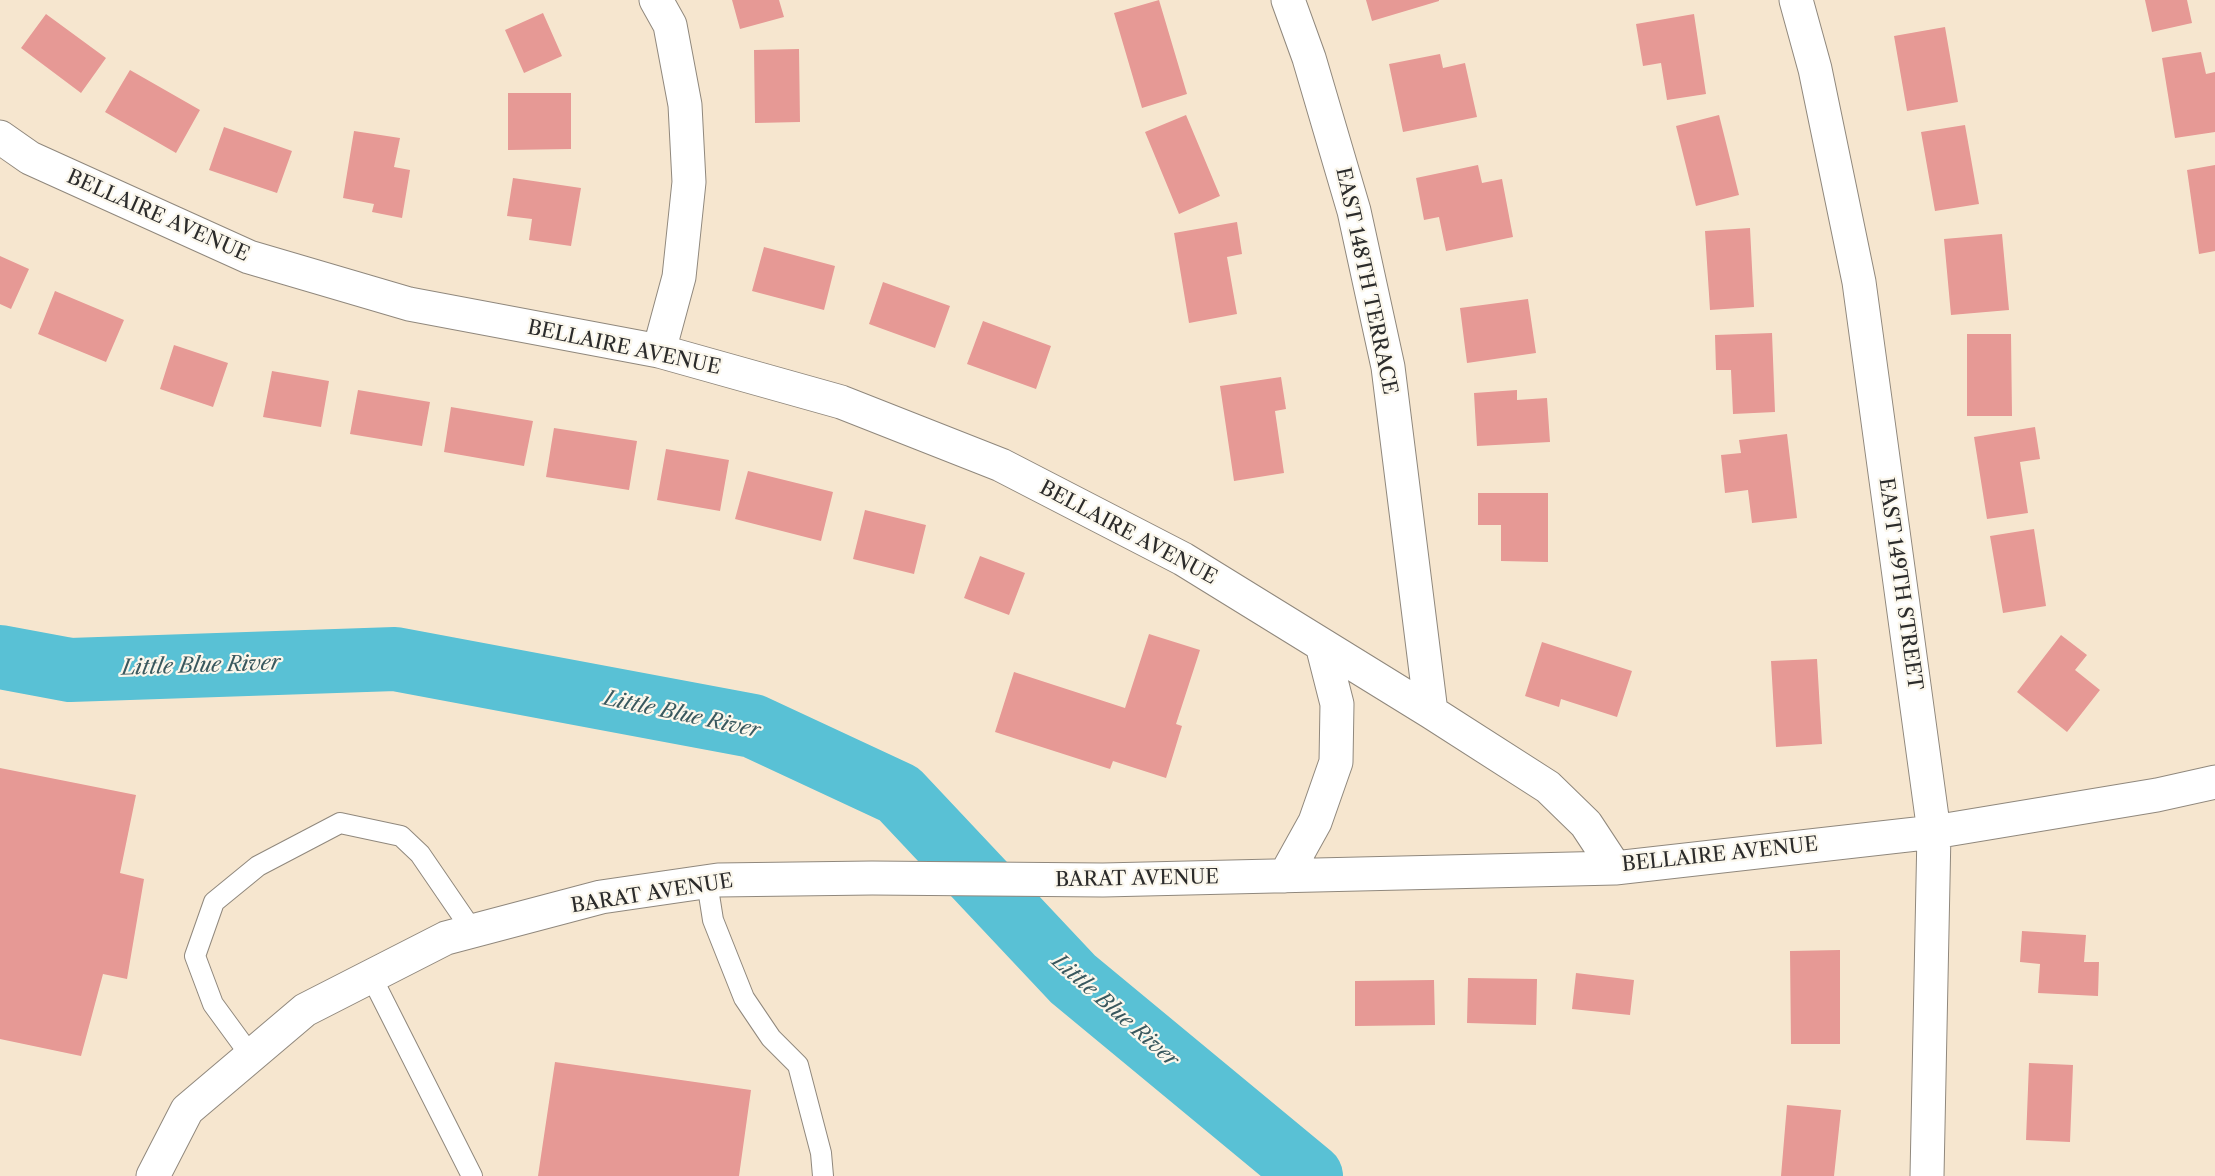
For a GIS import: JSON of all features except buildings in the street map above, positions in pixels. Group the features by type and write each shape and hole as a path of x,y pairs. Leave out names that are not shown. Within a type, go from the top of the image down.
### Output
{"street":[{"path":"656,0 670,25 685,105 689,182 679,277 659,351"},
{"name":"EAST 148TH TERRACE","path":"1288,0 1309,58 1354,211 1388,367 1431,712"},
{"name":"EAST 149TH STREET","path":"1796,0 1815,69 1859,282 1934,832 1927,1176"},
{"name":"BELLAIRE AVENUE","path":"0,137 30,158 249,258 409,304 659,351 841,402 1001,465 1183,559 1548,787 1586,824 1615,868 1934,832 2157,795 2215,782"},
{"path":"1285,876 1315,822 1336,762 1337,704 1322,645"},
{"name":"BARAT AVENUE","path":"153,1176 188,1110 304,1011 446,938 601,897 707,882 872,878 1103,880 1615,868"}],"lane":[{"path":"252,1056 213,1004 195,956 214,902 258,866 340,823 401,836 420,854 472,930"},
{"path":"707,882 713,920 744,998 771,1038 798,1065 821,1153 823,1176"},
{"path":"371,976 472,1176"}],"waterway":[{"name":"Little Blue River","path":"0,657 70,670 395,659 753,726 899,794 1073,979 1311,1176"}]}
